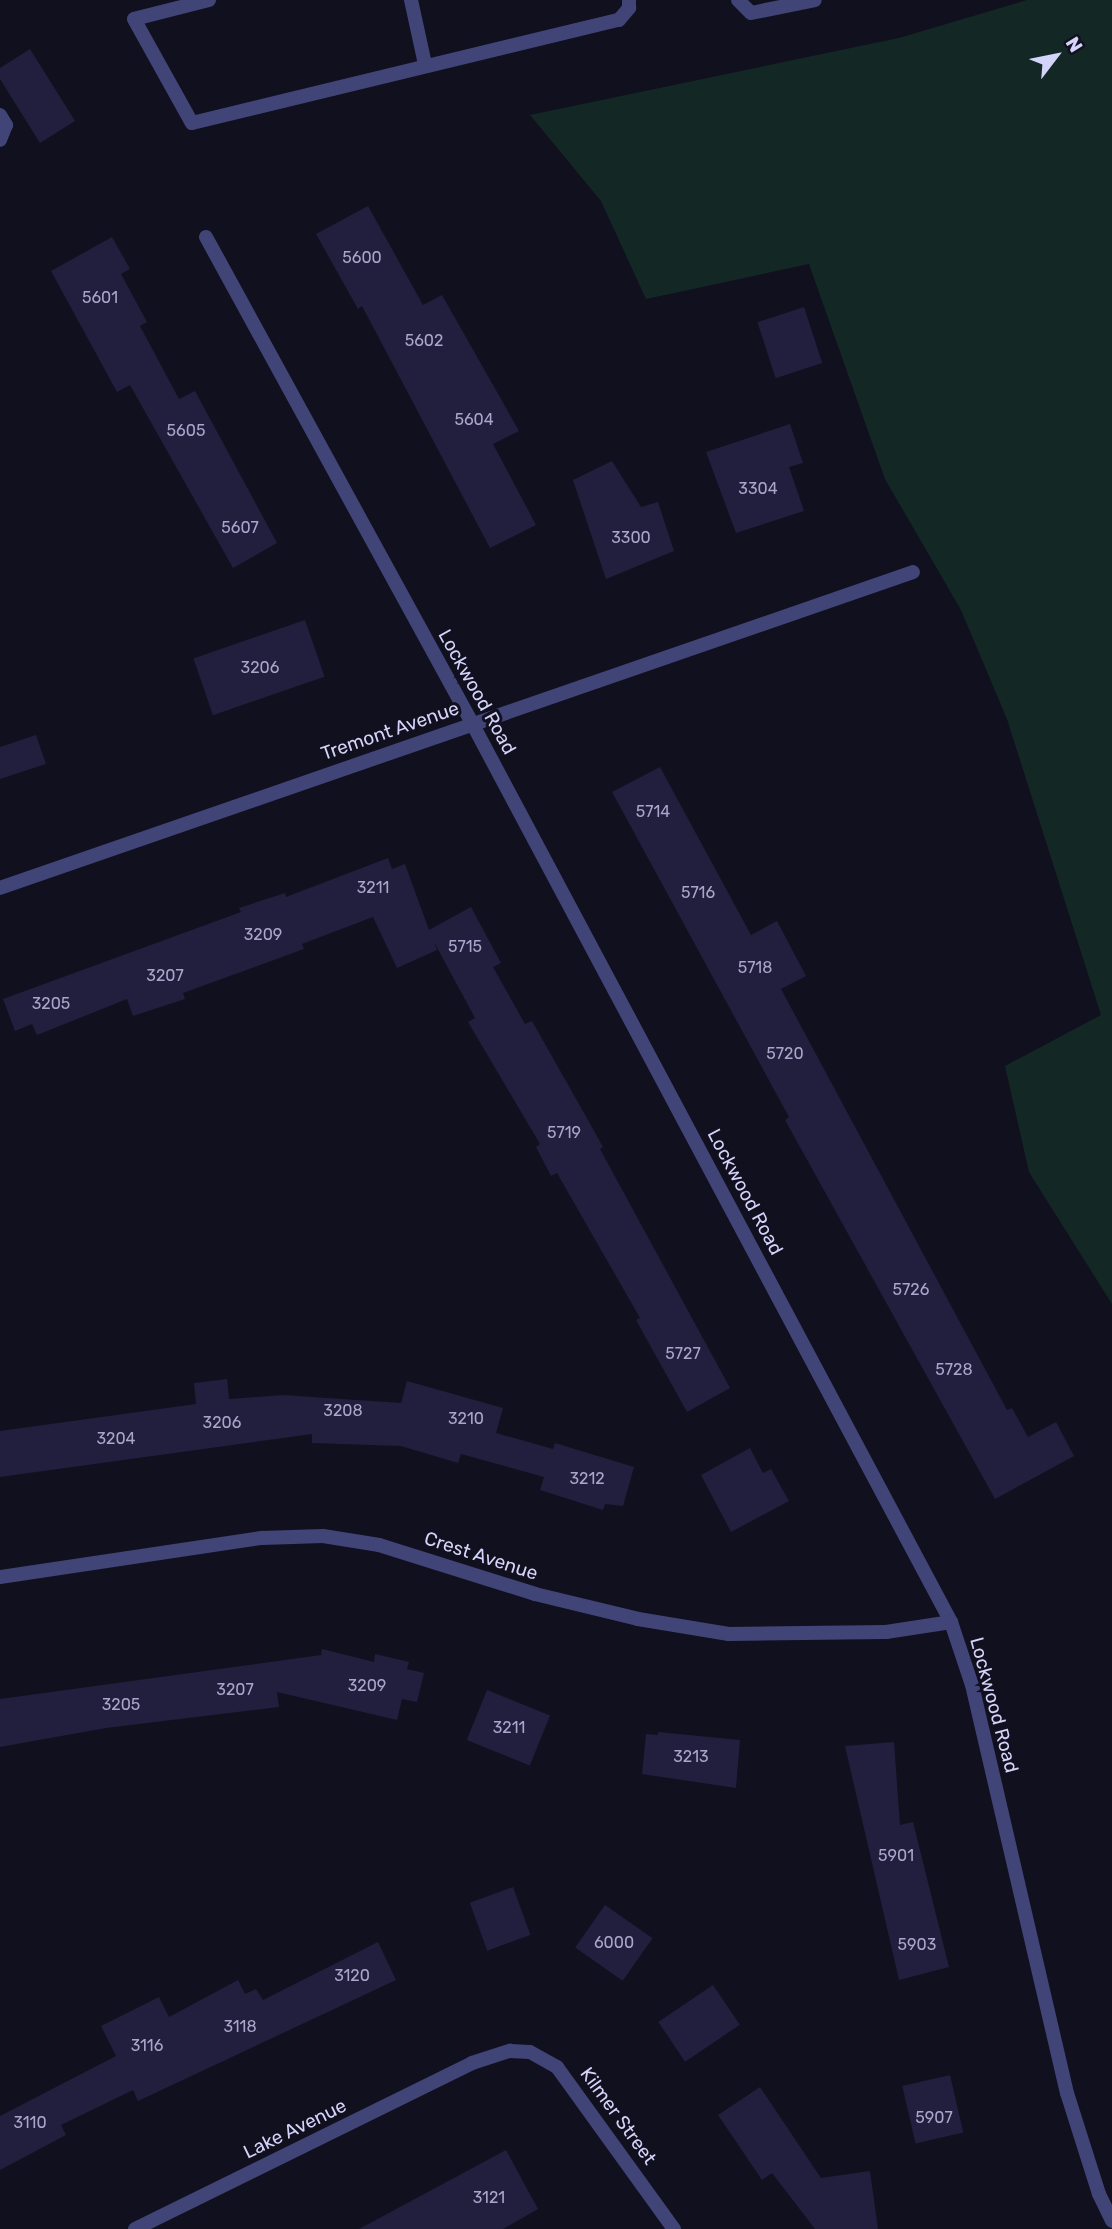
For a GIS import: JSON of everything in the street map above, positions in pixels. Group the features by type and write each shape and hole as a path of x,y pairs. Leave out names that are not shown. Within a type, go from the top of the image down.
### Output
{"street":[{"path":"209,0 134,19 192,123 425,64 619,20 629,8 629,0"},
{"path":"411,0 425,64"},
{"path":"738,0 751,13 815,0"},
{"path":"0,115 6,125 0,140"},
{"name":"Lockwood Road","path":"206,236 472,723 951,1622 972,1685 1067,2093 1099,2194 1112,2221"},
{"name":"Tremont Avenue","path":"0,888 913,572"},
{"name":"Crest Avenue","path":"0,1577 262,1538 323,1536 379,1545 535,1594 638,1619 729,1634 886,1632 951,1622"},
{"name":"Kilmer Street","path":"472,2063 510,2051 530,2052 557,2067 674,2229"},
{"name":"Lake Avenue","path":"135,2229 472,2063"}],"green space":[{"path":"1027,0 1112,0 1112,1304 1029,1172 1005,1066 1101,1015 1007,719 961,610 885,479 809,264 646,299 601,201 530,115 899,38"}],"building":[{"path":"30,49 75,121 40,143 0,79 0,68"},
{"path":"368,206 423,305 442,295 519,431 493,444 536,525 490,548 362,306 358,309 316,234"},
{"path":"112,237 130,269 121,274 147,322 140,326 179,399 195,391 277,543 233,568 130,385 117,392 51,271"},
{"path":"804,307 822,363 776,378 757,322"},
{"path":"790,424 803,463 789,467 804,511 736,533 706,452"},
{"path":"612,461 641,507 658,502 674,551 606,579 573,480"},
{"path":"305,620 325,677 213,715 193,658"},
{"path":"36,735 46,764 0,779 0,747"},
{"path":"660,767 751,935 777,921 806,976 781,989 1007,1410 1012,1408 1028,1437 1056,1422 1074,1456 995,1499 785,1120 789,1117 612,792"},
{"path":"388,858 392,869 405,864 429,930 471,907 501,963 493,967 525,1024 532,1021 588,1120 603,1147 600,1149 730,1388 687,1412 636,1320 640,1318 557,1173 551,1176 536,1147 540,1144 468,1022 475,1018 434,942 437,950 397,968 373,917 302,944 304,949 183,993 185,999 133,1016 127,999 37,1035 32,1024 15,1031 3,999 241,912 239,908 285,893 286,897"},
{"path":"227,1379 229,1399 283,1395 401,1403 407,1381 503,1408 496,1433 553,1449 555,1443 634,1467 623,1506 605,1504 603,1510 540,1490 544,1477 461,1454 458,1463 401,1446 312,1443 312,1434 0,1477 0,1431 196,1404 194,1383"},
{"path":"750,1448 763,1473 771,1469 789,1501 731,1532 701,1475"},
{"path":"322,1649 374,1662 375,1654 409,1662 407,1669 424,1673 417,1702 402,1699 397,1720 277,1692 279,1707 106,1728 0,1747 0,1699 321,1655"},
{"path":"487,1690 550,1715 530,1766 467,1740"},
{"path":"658,1732 740,1740 736,1788 642,1774 646,1734 658,1735"},
{"path":"894,1742 900,1825 913,1822 949,1967 899,1980 845,1746"},
{"path":"513,1887 530,1935 487,1951 470,1903"},
{"path":"605,1905 653,1938 623,1981 575,1948"},
{"path":"378,1942 396,1980 138,2101 133,2090 61,2125 66,2135 0,2170 0,2116 116,2056 101,2026 159,1997 169,2017 238,1980 245,1994 256,1989 263,2000"},
{"path":"713,1985 740,2025 685,2062 658,2022"},
{"path":"950,2075 963,2132 916,2144 902,2086"},
{"path":"760,2087 821,2178 870,2171 878,2229 815,2229 772,2173 762,2180 718,2115"},
{"path":"506,2150 538,2209 503,2229 359,2229"}]}
